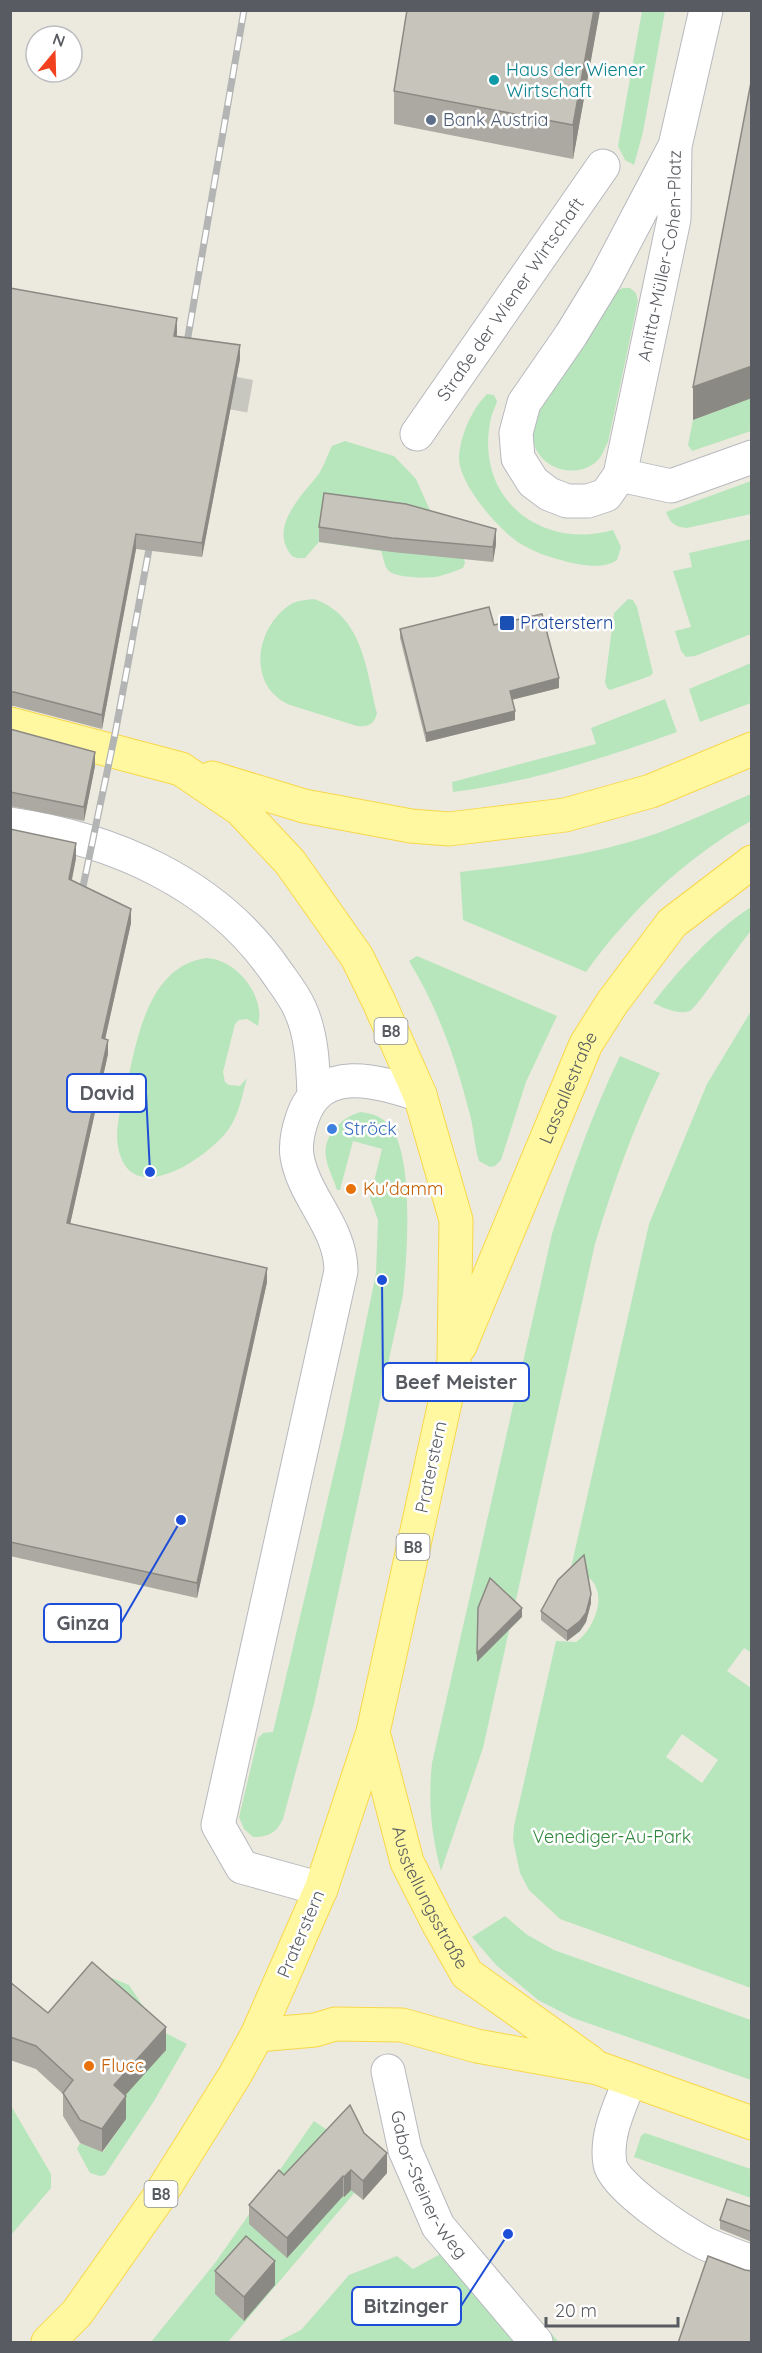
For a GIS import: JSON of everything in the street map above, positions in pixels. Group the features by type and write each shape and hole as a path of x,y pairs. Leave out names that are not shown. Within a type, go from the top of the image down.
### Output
{"main road":[{"name":"Praterstern","path":"10,724 181,769 240,809 290,862 357,957 420,1095 456,1220 454,1361 373,1732 321,1889 257,2035 235,2075 158,2199 77,2313 48,2343"},
{"name":"B8","path":"181,769 304,806 411,826 449,830 565,815 651,791 752,749"},
{"name":"Lassallestraße","path":"454,1361 586,1044 612,1003 672,922 752,862"},
{"name":"Ausstellungsstraße","path":"373,1732 407,1862 467,1974 598,2068"},
{"name":"Ausstellungsstraße","path":"257,2035 315,2030 335,2024 402,2025 477,2046 598,2068 752,2123"}],"street":[{"path":"675,146 706,10"},
{"name":"Anitta-Müller-Cohen-Platz","path":"675,146 674,219 620,475 606,495 588,501 567,501 549,494 533,482 518,459 516,433 524,403 571,335 604,281 675,146"},
{"name":"Straße der Wiener Wirtschaft","path":"417,434 603,166"},
{"path":"620,475 671,486 752,457"},
{"path":"10,824 40,828 76,838 154,866 188,885 218,907 267,957 300,1010 311,1051 314,1095"},
{"path":"321,1889 242,1867 218,1825 341,1271 341,1256 334,1235 304,1178 297,1156 297,1134 304,1112 314,1095 346,1081 361,1080 390,1085 420,1095"},
{"name":"Gabor-Steiner-Weg","path":"388,2071 405,2150 438,2226 536,2343"},
{"path":"630,2080 608,2143 610,2167 623,2183 655,2212 704,2242 752,2262"}],"green space":[{"path":"642,11 665,11 643,132 634,165 625,160 618,146"},
{"path":"630,288 636,293 638,301 608,442 602,455 591,465 572,471 562,470 545,461 534,444 533,432 537,411 617,291"},
{"path":"487,394 494,395 497,401 491,420 488,451 493,475 504,496 520,513 539,525 562,533 587,534 613,530 621,547 617,560 603,565 587,565 562,561 541,554 512,538 481,505 465,479 460,467 459,456 468,422"},
{"path":"751,398 751,431 692,451 688,445 693,420"},
{"path":"345,441 394,456 416,479 437,526 464,559 463,568 435,577 397,575 388,570 381,551 319,542 305,558 296,558 290,554 284,542 286,521 297,501 320,472 332,446"},
{"path":"751,481 751,514 687,528 674,524 666,512"},
{"path":"751,539 751,634 695,656 686,657 681,651 675,631 691,627 673,571 692,567 689,553"},
{"path":"314,599 330,607 343,618 353,631 360,646 377,713 370,724 357,726 290,705 276,696 261,671 260,656 269,627 291,604"},
{"path":"628,599 633,600 637,607 653,673 610,690 605,682 614,613"},
{"path":"751,663 751,703 700,722 689,689"},
{"path":"665,699 677,732 567,768 511,782 453,792 452,782 596,744 591,728"},
{"path":"751,794 751,821 704,852 660,888 621,928 586,972 463,920 460,872 535,862 634,841"},
{"path":"751,907 751,931 690,1011 671,1010 653,1003 698,951 724,927"},
{"path":"417,956 557,1016 526,1082 501,1160 495,1166 490,1167 479,1161 471,1117 452,1053 437,1015 409,961"},
{"path":"207,958 218,960 238,972 247,981 258,1003 258,1026 247,1019 239,1020 235,1024 223,1072 225,1082 229,1085 240,1086 247,1078 242,1098 228,1130 208,1151 176,1170 160,1176 145,1177 132,1172 122,1160 117,1142 120,1112 141,1026 149,1006 171,974 187,964"},
{"name":"Venediger-Au-Park","path":"751,1011 752,1653 744,1648 727,1671 751,1688 751,1988 560,1919 529,1890 520,1873 513,1840 514,1826 556,1641 576,1642 589,1629 597,1610 597,1590 593,1582 585,1575 570,1572 649,1224 707,1084","holes":["682,1734 718,1760 702,1783 666,1757"]},
{"path":"620,1056 660,1073 624,1157 595,1244 483,1748 441,1871 431,1817 432,1763 552,1234 583,1144"},
{"path":"360,1112 383,1119 389,1125 397,1139 403,1158 407,1232 403,1295 314,1704 283,1819 278,1828 271,1833 253,1837 244,1829 239,1817 258,1738 263,1733 273,1732 343,1434 376,1273 378,1220 370,1198 382,1149 353,1141 340,1190 337,1190 326,1158 327,1142 334,1129 346,1119"},
{"path":"505,1916 526,1934 554,1950 751,2020 751,2080 573,2018 538,2000 496,1965 472,1937"},
{"path":"96,1976 112,1978 129,1985 158,2029 187,2044 154,2101 105,2175 100,2176 90,2173 77,2149 80,2143 103,2152 126,2119"},
{"path":"10,2104 51,2174 51,2188 11,2235"},
{"path":"314,2121 378,2165 228,2342 151,2342 215,2263"},
{"path":"645,2133 751,2169 751,2198 634,2157 641,2136"},
{"path":"466,2240 559,2342 277,2342 301,2330 349,2275 397,2256 413,2269"}],"building":[{"name":"Haus der Wiener Wirtschaft","path":"407,10 594,10 573,125 394,91"},
{"path":"752,77 752,366 693,387"},
{"path":"10,288 177,318 174,336 240,345 202,543 136,534 102,715 10,692"},
{"path":"324,493 406,504 496,529 493,547 392,538 319,527"},
{"path":"489,607 494,625 542,614 559,678 510,691 515,711 426,733 400,629"},
{"path":"10,729 95,752 84,807 10,792"},
{"path":"10,829 76,843 69,879 131,909 102,1038 108,1040 67,1223 267,1268 197,1583 10,1542"},
{"path":"584,1555 591,1594 586,1613 567,1631 541,1611 558,1580"},
{"path":"490,1578 522,1608 477,1653 478,1608"},
{"path":"92,1962 166,2027 114,2085 126,2096 102,2129 80,2120 63,2093 73,2080 36,2046 10,2037 10,1982 48,2013"},
{"path":"350,2105 364,2133 387,2153 363,2181 351,2170 343,2176 287,2238 249,2205 279,2170 284,2175"},
{"path":"727,2199 752,2207 752,2232 720,2220"},
{"path":"246,2236 275,2261 244,2297 215,2271"},
{"path":"708,2256 752,2271 752,2343 678,2343"}],"tunnel":[{"path":"187,409 230,415 239,365 194,359"}],"railway":[{"path":"185,354 244,10"},
{"path":"80,901 115,734 152,533"}],"place":[{"name":"Haus der Wiener Wirtschaft","path":"494,80"},
{"name":"Bank Austria","path":"431,120"},
{"name":"Praterstern","path":"507,623"},
{"name":"Ströck","path":"332,1129"},
{"name":"David","path":"150,1172"},
{"name":"Ku'damm","path":"351,1189"},
{"name":"Beef Meister","path":"382,1280"},
{"name":"Ginza","path":"181,1520"},
{"name":"Flucc","path":"89,2066"},
{"name":"Bitzinger","path":"508,2234"}]}
